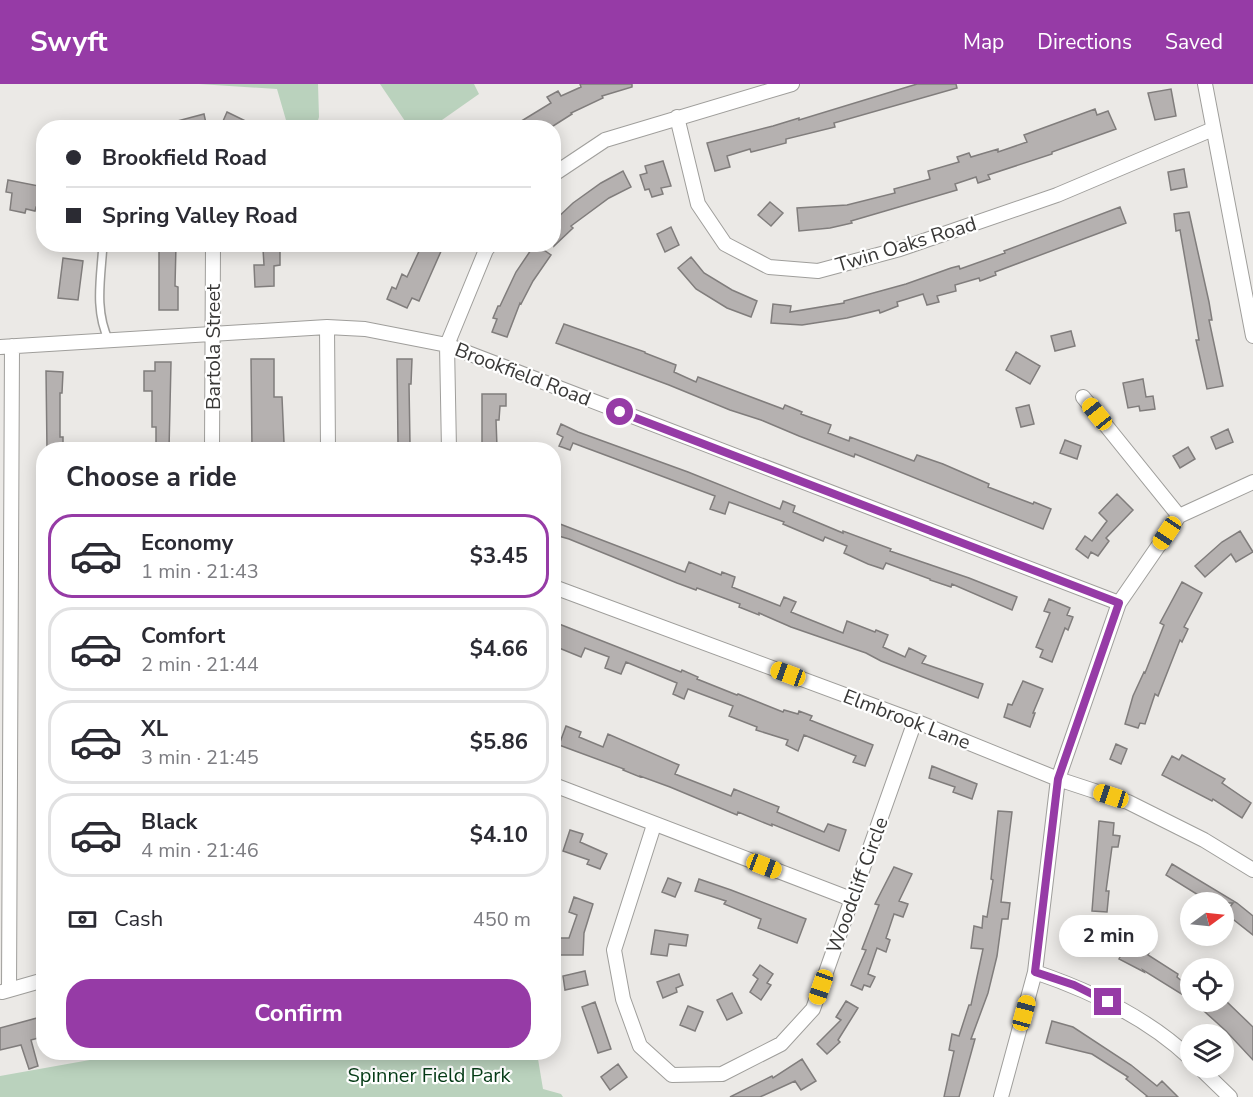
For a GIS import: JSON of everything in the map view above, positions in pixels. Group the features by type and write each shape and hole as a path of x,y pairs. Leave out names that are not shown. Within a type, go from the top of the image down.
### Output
{"street":[{"path":"561,169 605,140 792,84"},
{"path":"1205,84 1253,336"},
{"name":"Twin Oaks Road","path":"677,117 698,204 725,244 769,267 818,271 900,249 1057,195 1213,129"},
{"name":"Bartola Street","path":"212,442 213,252"},
{"path":"449,442 447,345 485,252"},
{"path":"327,327 328,442"},
{"name":"Brookfield Road","path":"6,347 327,327 365,329 447,345 1119,603"},
{"path":"6,347 4,991 36,982"},
{"path":"1083,398 1179,516"},
{"path":"1001,1097 1035,972 1058,779 1119,603 1179,516 1253,482"},
{"name":"Elmbrook Lane","path":"561,590 915,721 1058,779 1128,802 1204,840 1253,870"},
{"name":"Woodcliff Circle","path":"654,825 614,950 622,999 640,1046 672,1075 722,1074 781,1044 813,1009 915,721"},
{"path":"561,788 851,899"},
{"path":"1035,972 1074,985 1125,1011 1180,1048"},
{"path":"1210,1078 1230,1097"}],"lane":[{"path":"103,252 99,311 101,325 109,340"}],"green space":[{"path":"199,84 318,84 318,120 286,120 277,89"},
{"path":"380,84 474,84 479,94 442,120 404,120"},
{"name":"Spinner Field Park","path":"90,1060 538,1060 543,1089 561,1094 563,1097 0,1097 0,1076"}],"building":[{"path":"580,84 632,84 632,87 602,96 603,98 571,113 561,121 523,120 551,103 547,97 558,91 561,96 581,87"},
{"path":"917,84 956,84 957,88 834,123 835,127 786,139 786,143 751,152 750,149 727,156 730,167 715,171 707,143 799,118 799,120"},
{"path":"1171,89 1176,116 1155,120 1148,93"},
{"path":"1095,109 1097,115 1108,111 1116,129 1052,152 1052,154 988,175 990,179 978,183 976,177 955,184 957,190 851,221 852,223 799,231 797,208 847,205 895,193 894,189 930,179 928,171 959,162 957,157 969,153 971,157 998,149 998,152 1027,142 1024,135"},
{"path":"227,112 244,120 224,120"},
{"path":"204,114 205,120 181,120"},
{"path":"663,161 671,186 661,188 663,194 652,197 649,189 645,190 640,175 647,173 645,166"},
{"path":"1184,169 1187,187 1171,190 1168,172"},
{"path":"623,171 631,187 609,198 571,226 573,228 561,239 561,214 601,183"},
{"path":"8,180 36,185 35,211 26,209 25,213 10,210 12,193 6,192"},
{"path":"770,202 783,213 771,226 758,215"},
{"path":"1120,207 1126,223 995,272 996,275 980,281 979,278 955,285 956,291 937,296 939,302 927,305 923,294 897,302 898,306 880,313 879,310 802,325 771,323 773,304 791,306 790,312 844,303 844,301 906,284 951,268 959,266 960,269"},
{"path":"1189,212 1209,302 1212,320 1209,320 1223,386 1207,389 1196,340 1199,340 1180,230 1176,231 1174,214"},
{"path":"671,227 679,245 665,252 657,234"},
{"path":"159,252 176,252 175,286 178,287 178,310 159,310"},
{"path":"263,252 280,252 280,265 274,266 274,286 255,287 254,265 264,265"},
{"path":"419,252 441,252 419,301 412,298 407,308 387,299 392,287 396,289 402,274 407,277"},
{"path":"530,252 547,252 551,255 520,303 507,337 492,332 497,319 493,318 516,272"},
{"path":"691,257 704,273 732,290 757,301 751,317 727,308 696,289 678,268"},
{"path":"63,258 83,261 78,300 58,298"},
{"path":"564,324 676,365 674,372 696,382 698,377 783,409 785,405 802,412 801,414 831,425 828,433 849,441 850,437 914,461 917,455 989,484 988,487 1051,509 1043,529 855,454 854,457 556,343"},
{"path":"1071,331 1075,346 1055,351 1051,336"},
{"path":"1016,352 1040,366 1030,384 1006,370"},
{"path":"251,359 274,359 274,397 282,397 284,442 252,442"},
{"path":"397,359 412,359 411,384 409,384 410,442 398,442"},
{"path":"155,362 171,362 169,442 156,442 156,427 152,427 152,391 144,391 144,371 155,371"},
{"path":"46,371 63,372 62,393 60,393 60,437 63,437 63,442 47,442"},
{"path":"1143,379 1146,397 1153,396 1155,409 1140,411 1139,406 1128,408 1123,383"},
{"path":"482,394 506,394 506,406 500,406 499,420 496,420 497,442 482,442"},
{"path":"1029,405 1034,424 1021,427 1016,408"},
{"path":"561,424 780,509 783,501 795,506 793,512 843,533 843,531 891,549 890,551 1017,597 1012,610 952,584 951,587 886,563 883,569 868,564 844,553 847,546 825,537 823,541 783,524 784,522 729,502 725,514 710,509 715,496 573,443 570,450 561,447 563,437 557,434"},
{"path":"1228,429 1233,442 1216,449 1211,437"},
{"path":"1065,440 1081,446 1077,459 1060,453"},
{"path":"1188,447 1195,459 1180,468 1173,456"},
{"path":"1117,494 1133,510 1106,538 1109,541 1098,556 1091,552 1088,558 1076,549 1085,536 1092,541 1107,521 1099,513"},
{"path":"561,524 685,572 689,562 721,575 722,572 735,577 732,587 780,606 784,597 796,602 791,612 843,633 847,621 875,632 876,630 888,635 883,647 905,657 909,648 926,656 922,663 983,684 978,698 881,661 866,653 791,627 759,613 759,615 739,607 740,604 677,583 561,537"},
{"path":"1240,531 1253,552 1236,562 1231,554 1205,577 1195,566 1222,542"},
{"path":"1182,582 1202,593 1184,627 1188,629 1182,642 1180,640 1158,696 1155,694 1145,724 1140,723 1138,728 1125,724 1133,696 1164,625 1160,623"},
{"path":"1049,599 1070,608 1067,615 1073,617 1068,630 1065,628 1052,662 1040,657 1043,650 1036,647 1050,613 1044,611"},
{"path":"561,625 681,672 682,670 698,677 697,679 783,712 784,710 798,714 799,711 812,716 810,720 873,745 865,766 853,762 856,756 804,735 798,751 786,745 788,740 756,730 757,727 729,716 733,706 688,689 684,699 673,694 677,683 626,662 621,674 605,668 609,657 585,648 581,657 561,649"},
{"path":"1023,681 1043,689 1030,727 1004,717 1008,704 1012,705"},
{"path":"566,726 581,732 579,737 603,747 608,734 679,765 675,774 731,796 734,789 779,807 777,812 824,832 828,824 846,830 839,851 738,812 737,815 561,746"},
{"path":"1116,744 1127,749 1121,764 1110,759"},
{"path":"1182,755 1225,779 1222,783 1251,803 1242,818 1213,799 1212,801 1162,775 1172,756 1179,760"},
{"path":"932,766 977,784 972,799 953,792 955,787 929,778"},
{"path":"998,811 1012,812 1001,902 1010,903 1008,919 1002,919 997,956 988,993 971,1039 975,1039 959,1097 944,1097 954,1051 949,1050 952,1034 959,1036 969,1005 971,1005 983,949 971,948 974,926 982,928 983,916 987,917 993,880 991,879"},
{"path":"1099,821 1114,823 1113,835 1120,836 1118,847 1112,847 1106,891 1109,891 1107,912 1092,911"},
{"path":"570,830 583,834 580,842 607,854 600,869 587,864 589,860 563,851"},
{"path":"1172,864 1219,892 1193,892 1166,875"},
{"path":"894,867 912,874 899,901 908,904 903,917 894,914 886,938 890,940 886,952 877,948 868,974 875,977 870,987 864,985 862,990 851,985 866,950 862,949 879,905 875,904"},
{"path":"668,878 681,883 675,897 662,892"},
{"path":"699,879 806,919 797,943 758,928 761,919 724,904 726,901 695,891"},
{"path":"574,897 593,904 584,933 583,955 561,955 561,938 569,938 577,915 569,912"},
{"path":"1234,901 1253,916 1253,935 1234,920"},
{"path":"1114,923 1123,938 1105,950 1095,935"},
{"path":"655,930 688,935 686,946 669,944 667,956 651,954"},
{"path":"1127,944 1133,954 1138,944 1150,951 1148,955 1178,974 1180,993 1143,970 1144,972 1119,959"},
{"path":"760,965 773,974 767,983 771,985 761,1000 750,992 758,979 753,975"},
{"path":"585,971 588,985 565,990 563,976"},
{"path":"679,974 683,985 676,988 677,992 663,998 657,982"},
{"path":"732,993 742,1013 727,1020 717,1000"},
{"path":"846,1001 858,1008 838,1040 840,1042 827,1054 817,1044 841,1020 836,1017"},
{"path":"595,1002 611,1049 598,1053 582,1007"},
{"path":"688,1006 703,1012 695,1031 680,1025"},
{"path":"1234,1009 1253,1027 1253,1060 1234,1040 1234,1024 1218,1024 1205,1012 1234,1012"},
{"path":"36,1018 36,1039 31,1040 38,1066 29,1069 21,1045 0,1050 0,1028"},
{"path":"1052,1021 1073,1027 1131,1065 1157,1086 1162,1081 1178,1097 1146,1097 1126,1079 1128,1077 1092,1054 1046,1043"},
{"path":"802,1059 816,1081 801,1090 795,1081 760,1097 730,1097 772,1076 773,1078"},
{"path":"618,1064 627,1077 610,1090 601,1077"}],"route":[{"path":"620,412 1119,603 1058,779 1035,972 1074,985 1108,1002"}]}
